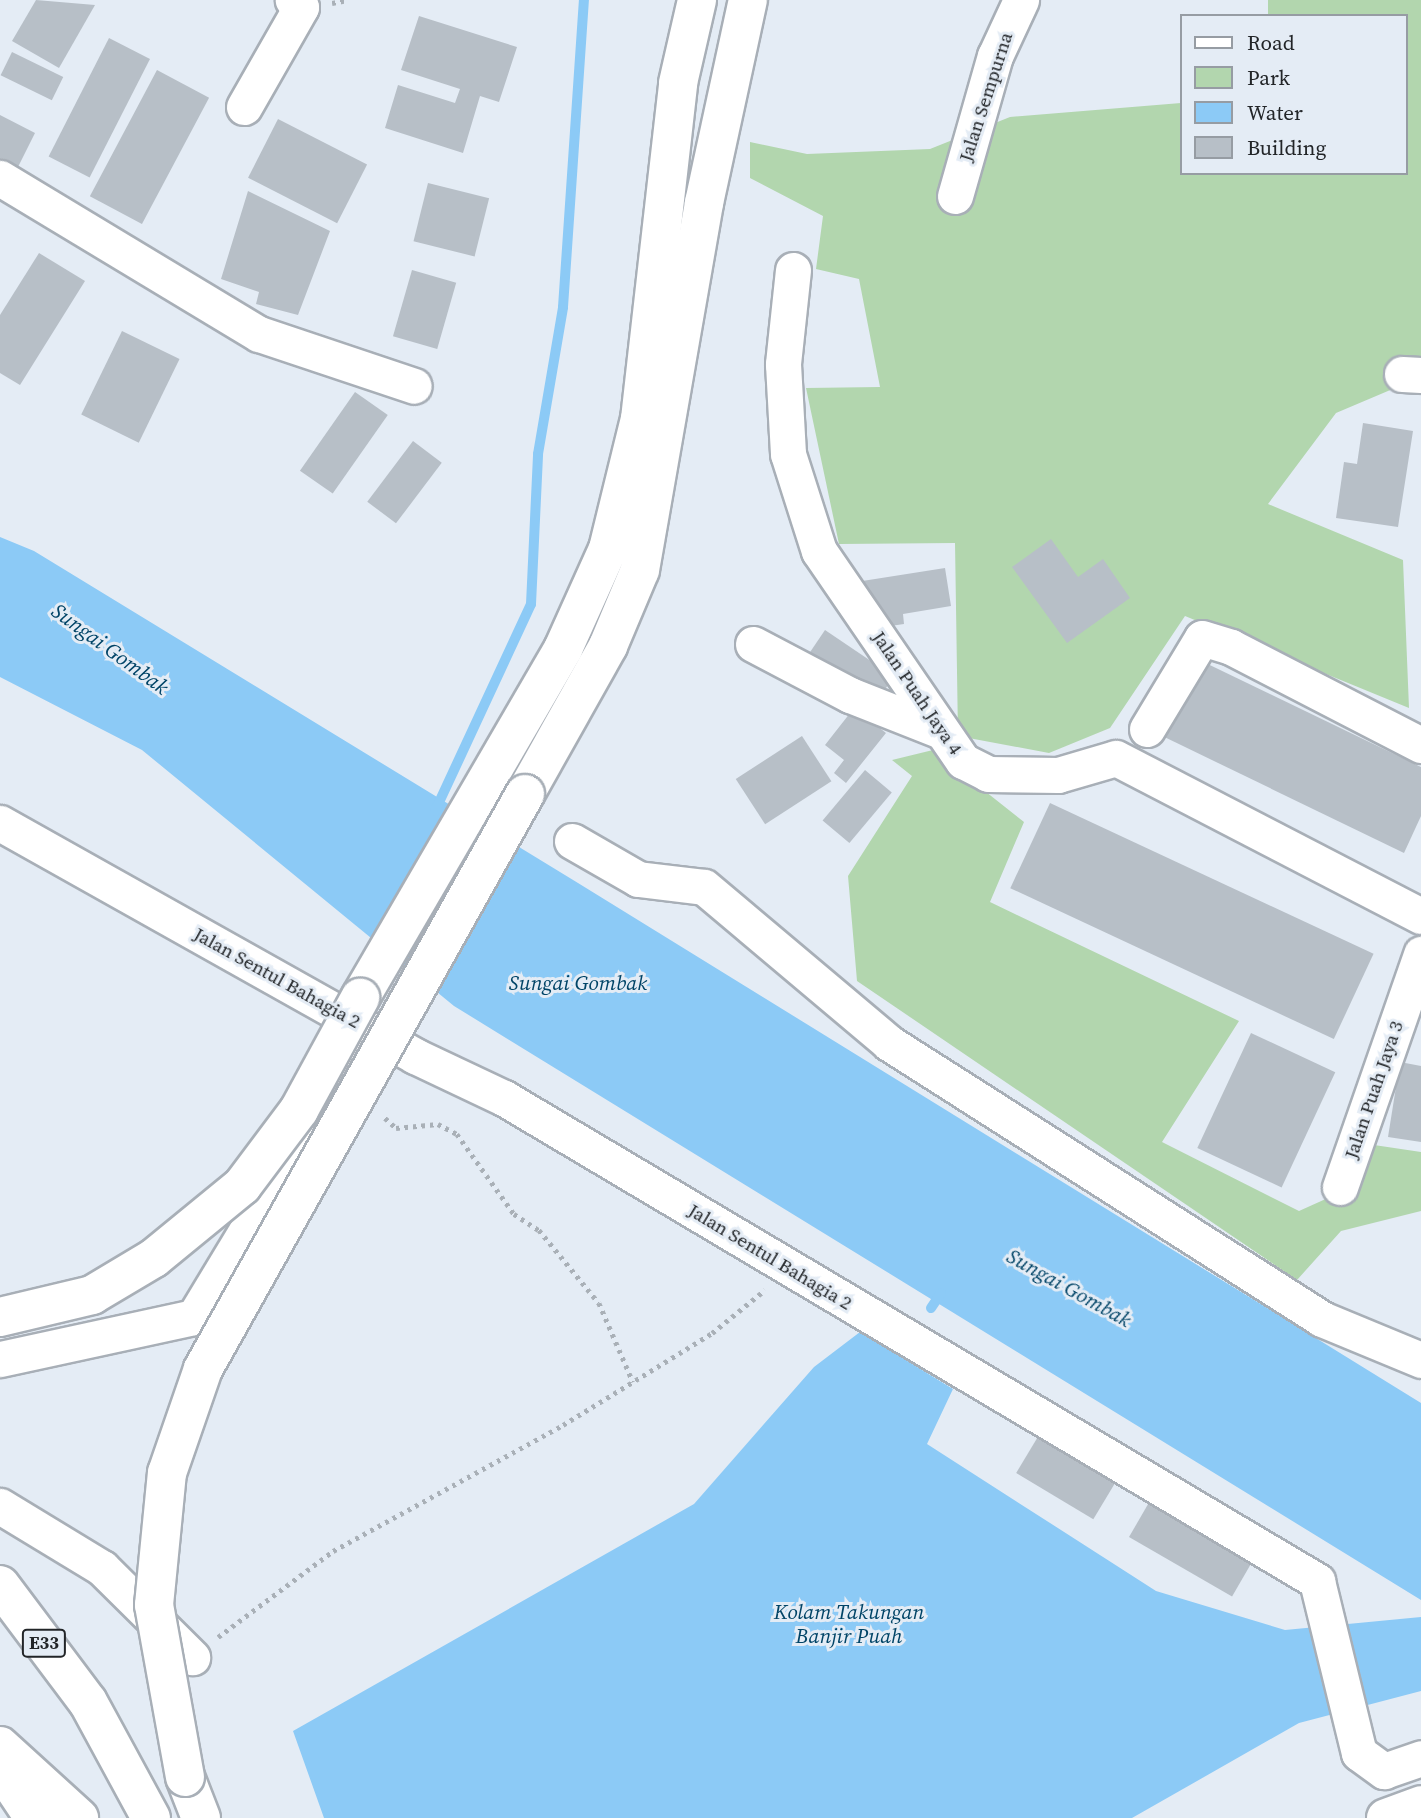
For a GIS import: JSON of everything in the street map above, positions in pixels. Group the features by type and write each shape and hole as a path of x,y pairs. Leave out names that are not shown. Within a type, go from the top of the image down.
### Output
{"highway":[{"path":"0,1317 92,1295 154,1258 242,1186 299,1110 563,649 608,549 640,419 678,83 697,0"},
{"path":"201,1818 169,1717 154,1605 167,1473 203,1369 608,646 640,570 704,202 748,0"},
{"name":"E33","path":"0,1585 88,1702 152,1818"},
{"path":"0,1746 79,1818"},
{"path":"0,1767 34,1818"},
{"path":"1386,1818 1421,1805"}],"street":[{"path":"244,107 301,7 293,0"},
{"name":"Jalan Sempurna","path":"955,196 995,55 1021,0"},
{"path":"0,178 259,334 414,386"},
{"name":"Jalan Puah Jaya 4","path":"793,270 783,364 792,466 819,551 903,666 941,731 963,761 988,774 1058,775 1116,758 1421,916"},
{"path":"1147,729 1202,639 1231,647 1421,745"},
{"path":"754,644 850,695 941,731"},
{"name":"Jalan Sentul Bahagia 2","path":"0,823 368,1030 504,1098 1317,1581 1328,1609 1359,1753 1373,1767 1384,1771 1421,1758"},
{"path":"572,841 638,879 704,887 889,1043 1322,1319 1421,1360"},
{"name":"Jalan Puah Jaya 3","path":"1340,1186 1421,954"},
{"path":"0,1359 194,1317 368,1030"},
{"path":"0,1507 102,1568 192,1657"}],"path":[{"path":"338,1079 396,1128 438,1124 457,1133 514,1214 540,1230 599,1303 633,1382"},
{"path":"192,1657 333,1551 633,1382 712,1333 789,1269"}],"green space":[{"path":"1268,0 1421,0 1421,377 1336,413 1268,504 1403,560 1409,708 1185,616 1110,728 1049,753 958,736 955,543 839,544 806,388 880,387 859,279 816,269 823,216 750,178 750,142 807,154 930,149 1010,117 1180,103 1180,175 1407,175 1407,14 1268,14"},
{"path":"933,750 1024,822 990,902 1239,1021 1162,1142 1299,1211 1339,1193 1374,1145 1421,1152 1421,1211 1341,1231 1297,1280 857,981 848,876 912,776 892,760"}],"water":[{"name":"Sungai Gombak","path":"0,537 34,551 1421,1403 1421,1600 454,1006 142,750 0,677"},
{"name":"Kolam Takungan Banjir Puah","path":"860,1332 953,1389 927,1444 1156,1591 1285,1630 1421,1617 1421,1691 1299,1723 1132,1818 324,1818 293,1731 694,1504 814,1367"}],"building":[{"path":"36,0 95,5 59,68 12,41"},
{"path":"419,16 517,47 499,102 480,96 463,153 385,128 398,85 455,103 460,89 401,70"},
{"path":"109,38 150,59 90,177 49,157"},
{"path":"12,52 63,77 52,100 1,75"},
{"path":"157,70 209,98 142,224 90,196"},
{"path":"0,115 35,133 17,169 0,160"},
{"path":"278,119 367,164 337,223 248,178"},
{"path":"428,183 489,198 475,256 413,241"},
{"path":"248,191 330,231 298,315 256,304 259,292 221,279"},
{"path":"39,253 85,281 20,385 0,373 0,315"},
{"path":"412,270 456,283 437,349 393,336"},
{"path":"122,331 180,359 139,443 81,415"},
{"path":"355,392 388,415 333,494 300,471"},
{"path":"1363,423 1413,431 1398,527 1336,518 1344,462 1357,464"},
{"path":"413,441 442,463 396,523 367,502"},
{"path":"1051,539 1078,577 1103,559 1130,598 1067,643 1012,567"},
{"path":"945,568 951,606 903,614 904,624 863,630 856,582"},
{"path":"825,630 894,676 878,700 809,654"},
{"path":"1189,655 1421,767 1421,816 1404,853 1152,731"},
{"path":"854,708 886,733 846,783 834,773 844,760 825,745"},
{"path":"802,736 831,781 765,824 736,779"},
{"path":"865,770 892,792 849,843 823,821"},
{"path":"1050,803 1374,954 1334,1039 1010,888"},
{"path":"1251,1033 1335,1072 1282,1187 1197,1148"},
{"path":"1400,1062 1421,1066 1421,1142 1388,1137"},
{"path":"1045,1425 1122,1471 1093,1519 1016,1473"},
{"path":"1151,1499 1254,1558 1232,1597 1129,1537"}],"waterway":[{"path":"435,811 531,604 538,454 563,307 584,0"},
{"path":"931,1308 941,1293"}]}
